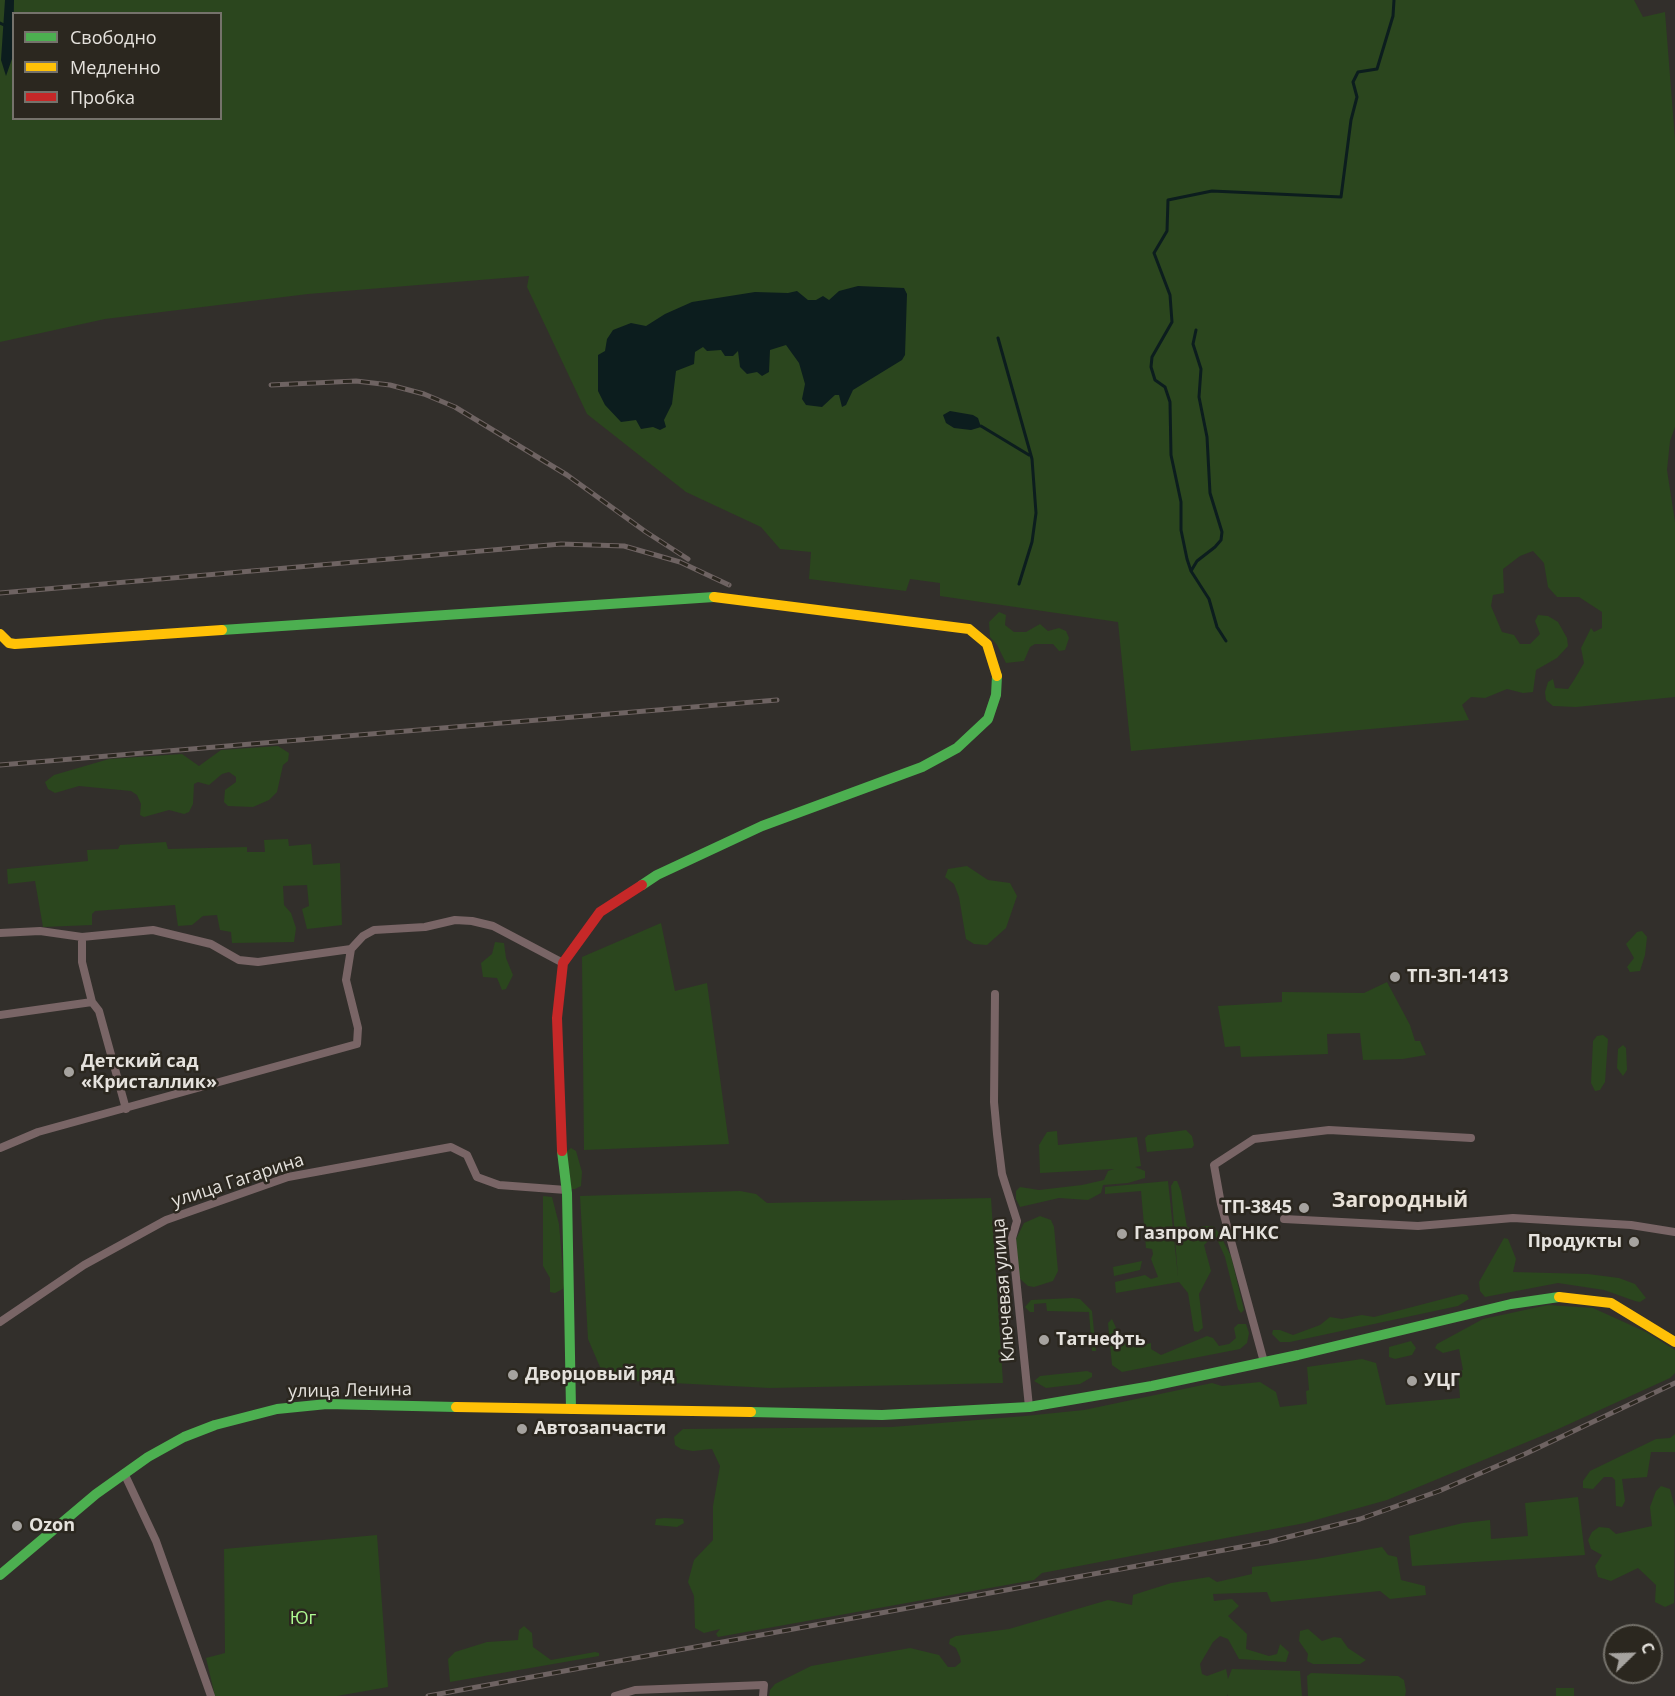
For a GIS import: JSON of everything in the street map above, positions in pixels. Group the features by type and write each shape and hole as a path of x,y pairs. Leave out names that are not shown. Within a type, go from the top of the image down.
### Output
{"street":[{"path":"0,634 9,643 15,644 716,597 969,629 987,644 997,671 993,706 988,719 957,748 922,767 762,826 657,875 600,912 563,963 557,1018 562,1149 566,1190 571,1409"},
{"path":"0,1148 38,1132 357,1044 358,1028 345,980 351,949 363,936 374,930 425,927 456,920 493,926 563,963"},
{"path":"0,933 40,931 82,937 153,930 212,944 239,960 258,962 351,949"},
{"path":"82,937 82,962 92,1002 99,1011 126,1109"},
{"name":"Ключевая улица","path":"995,994 994,1102 1002,1174 1017,1221 1012,1238 1029,1407"},
{"path":"0,1015 92,1002"},
{"path":"1264,1362 1221,1204 1214,1165 1254,1139 1329,1130 1471,1138"},
{"name":"улица Гагарина","path":"0,1322 84,1265 166,1220 288,1177 451,1147 467,1155 477,1177 499,1185 566,1190"},
{"path":"1284,1219 1419,1226 1513,1218 1631,1225 1675,1233"},
{"name":"улица Ленина","path":"0,1575 124,1473 184,1437 214,1425 277,1409 327,1404 882,1415 1029,1407 1152,1386 1511,1304 1564,1296 1611,1304 1675,1342"},
{"path":"124,1473 156,1541 211,1696"},
{"path":"619,1695 635,1690 764,1685 763,1696"}],"green space":[{"path":"0,0 1634,0 1643,17 1665,12 1675,140 1675,427 1670,441 1667,470 1675,522 1675,697 1576,707 1553,706 1546,700 1545,692 1548,682 1553,679 1555,688 1568,689 1574,680 1584,663 1581,648 1591,628 1594,632 1602,628 1602,612 1579,597 1557,597 1548,587 1544,563 1533,551 1520,556 1503,569 1504,593 1493,595 1491,606 1502,632 1514,635 1520,644 1530,644 1540,634 1535,621 1538,615 1548,616 1558,622 1567,638 1568,646 1557,658 1536,670 1533,692 1523,693 1507,689 1485,698 1471,697 1462,705 1469,720 1131,751 1118,622 940,596 940,583 910,579 906,591 809,579 811,552 780,549 761,527 686,492 587,414 527,287 529,276 308,294 105,319 0,342"},
{"path":"999,612 1006,615 1005,625 1014,632 1026,632 1040,624 1048,631 1059,628 1066,631 1069,638 1065,650 1059,651 1053,644 1035,644 1030,647 1024,661 1006,663 990,637 989,622"},
{"path":"278,746 289,753 288,761 283,765 277,792 269,800 253,807 228,806 224,802 225,790 236,782 236,777 229,772 222,774 209,785 198,782 194,784 193,804 189,812 184,814 169,810 144,817 140,815 141,804 137,795 131,791 79,786 55,793 48,789 45,782 54,775 109,759 182,754 199,766 221,750"},
{"path":"288,839 289,846 311,844 313,865 340,863 342,925 307,929 302,909 309,906 307,885 283,886 284,905 291,913 296,928 294,942 232,943 231,932 220,930 217,915 203,916 192,925 178,926 175,905 95,911 92,914 92,925 43,927 35,881 8,884 7,869 88,861 87,850 118,849 120,845 166,842 168,849 247,847 247,852 265,852 264,840"},
{"path":"967,866 988,880 1010,883 1017,896 1006,928 987,945 974,944 966,939 959,897 954,884 945,877 948,869"},
{"path":"661,923 675,991 707,983 729,1144 584,1150 582,957"},
{"path":"1642,931 1647,937 1645,955 1640,971 1630,972 1627,967 1634,958 1626,944 1637,932"},
{"path":"495,942 504,943 506,958 513,975 506,989 502,990 497,978 483,977 481,963 492,954"},
{"path":"1387,982 1410,1025 1415,1041 1420,1041 1426,1055 1403,1059 1363,1060 1360,1033 1327,1034 1328,1054 1241,1057 1240,1046 1225,1047 1218,1006 1282,1002 1282,992 1364,993"},
{"path":"1603,1035 1608,1039 1605,1082 1600,1090 1595,1091 1591,1083 1593,1041 1597,1036"},
{"path":"1623,1045 1626,1048 1627,1070 1623,1076 1617,1068 1618,1049"},
{"path":"1186,1130 1192,1136 1194,1145 1192,1148 1147,1152 1145,1138 1148,1135"},
{"path":"1057,1131 1058,1145 1137,1137 1141,1166 1135,1167 1145,1171 1145,1178 1128,1183 1103,1185 1101,1193 1088,1200 1059,1198 1020,1207 1016,1199 1016,1191 1020,1187 1039,1190 1082,1185 1104,1180 1108,1171 1114,1169 1040,1173 1039,1145 1047,1132"},
{"path":"571,1148 576,1151 582,1172 581,1186 575,1189 571,1189 567,1151"},
{"path":"1168,1181 1178,1277 1171,1186 1174,1181 1177,1181 1181,1191 1187,1227 1194,1230 1203,1226 1213,1226 1219,1233 1231,1256 1244,1310 1241,1313 1238,1309 1225,1257 1216,1237 1213,1236 1204,1245 1211,1271 1199,1294 1203,1328 1198,1332 1194,1331 1188,1293 1179,1282 1116,1293 1115,1282 1145,1275 1151,1279 1158,1277 1151,1259 1152,1249 1146,1248 1141,1191 1105,1194 1105,1187"},
{"path":"740,1191 756,1194 767,1203 991,1198 1003,1383 770,1388 614,1380 603,1374 588,1339 580,1196"},
{"path":"543,1196 552,1197 559,1224 564,1284 563,1289 555,1293 550,1292 550,1278 543,1266"},
{"path":"1040,1216 1051,1220 1054,1227 1058,1271 1053,1281 1034,1287 1028,1286 1019,1278 1016,1239 1024,1223"},
{"path":"1504,1238 1508,1239 1516,1259 1513,1272 1588,1274 1619,1278 1635,1284 1646,1298 1640,1302 1604,1290 1558,1283 1485,1297 1480,1291 1479,1282"},
{"path":"1142,1261 1140,1270 1114,1276 1113,1267"},
{"path":"1462,1294 1467,1295 1469,1299 1458,1306 1290,1342 1280,1342 1272,1334 1273,1330 1280,1330 1293,1335 1320,1325 1330,1317 1342,1319 1362,1315 1374,1317"},
{"path":"1080,1299 1092,1311 1096,1351 1092,1351 1089,1312 1047,1311 1046,1303 1034,1304 1034,1312 1030,1312 1025,1307 1031,1300"},
{"path":"1548,1305 1593,1308 1646,1332 1675,1350 1675,1373 1670,1378 1556,1430 1387,1500 1305,1523 1042,1573 1034,1580 718,1637 716,1634 720,1629 704,1633 695,1628 694,1596 688,1582 694,1560 713,1540 713,1506 720,1466 712,1449 693,1451 681,1449 675,1445 674,1437 683,1429 892,1427 1025,1416 1084,1410 1212,1383 1222,1386 1260,1382 1276,1392 1280,1407 1307,1404 1306,1391 1309,1390 1307,1367 1362,1359 1376,1363 1386,1405 1460,1398 1458,1372 1463,1370 1459,1349 1443,1353 1435,1348 1437,1344 1483,1319"},
{"path":"1112,1319 1122,1341 1135,1347 1151,1343 1151,1349 1161,1355 1207,1336 1213,1338 1219,1346 1229,1344 1236,1338 1234,1328 1238,1324 1246,1324 1249,1333 1247,1343 1240,1349 1122,1372 1112,1365 1108,1323"},
{"path":"1411,1341 1416,1348 1412,1355 1395,1359 1389,1357 1389,1347"},
{"path":"1087,1371 1092,1373 1092,1377 1080,1384 1046,1388 1034,1381 1040,1376"},
{"path":"1675,1434 1675,1452 1651,1452 1647,1477 1622,1479 1625,1501 1622,1507 1616,1506 1615,1480 1612,1477 1604,1477 1593,1489 1583,1488 1583,1481 1590,1471 1656,1439 1670,1438"},
{"path":"1661,1486 1670,1489 1675,1508 1674,1603 1665,1607 1655,1602 1656,1585 1638,1568 1611,1581 1598,1577 1595,1566 1602,1555 1591,1549 1588,1540 1592,1532 1599,1527 1609,1528 1616,1534 1652,1526 1650,1507 1656,1491"},
{"path":"1578,1497 1585,1555 1412,1566 1409,1536 1463,1523 1490,1520 1491,1539 1528,1536 1525,1503"},
{"path":"656,1519 683,1519 684,1523 677,1527 655,1525"},
{"name":"Юг","path":"377,1535 388,1687 337,1696 215,1696 206,1658 225,1653 224,1549"},
{"path":"1382,1547 1388,1555 1397,1557 1401,1580 1425,1586 1426,1595 1390,1599 1380,1591 1271,1602 1267,1592 1213,1594 1214,1601 1232,1599 1239,1606 1228,1616 1247,1634 1246,1649 1269,1656 1277,1654 1280,1644 1289,1652 1286,1662 1239,1659 1228,1639 1220,1636 1213,1642 1200,1664 1202,1674 1207,1676 1226,1669 1228,1679 1232,1669 1300,1671 1302,1696 1228,1696 1227,1694 1227,1696 769,1696 775,1684 811,1666 910,1648 939,1655 948,1667 955,1667 961,1662 960,1657 956,1648 949,1644 950,1639 956,1636 1009,1629 1108,1600 1132,1605 1133,1595 1171,1583 1209,1577 1217,1582 1252,1574 1252,1567 1316,1559"},
{"path":"524,1626 532,1633 533,1647 551,1660 595,1652 599,1653 599,1656 450,1682 448,1659 455,1652 487,1642 518,1640 519,1630"},
{"path":"1308,1629 1322,1641 1334,1637 1341,1638 1348,1648 1366,1660 1360,1664 1313,1664 1307,1661 1308,1654 1299,1641 1300,1631"},
{"path":"1311,1673 1398,1676 1404,1680 1405,1696 1308,1696 1307,1676"},
{"path":"1556,1688 1574,1688 1574,1696 1556,1696"}],"shaded area":[{"path":"5,0 14,0 12,59 6,76 1,60"},
{"path":"858,286 904,288 907,294 905,355 902,360 853,390 846,405 842,407 839,395 835,395 822,407 806,405 802,399 805,384 799,363 786,345 770,350 769,372 762,376 757,372 747,374 740,367 738,351 733,356 725,356 721,350 707,351 703,347 695,352 694,364 676,371 672,404 664,420 666,427 660,430 653,427 641,429 636,420 621,422 605,405 598,391 598,355 605,351 607,339 613,330 631,323 646,326 665,314 692,302 755,292 797,291 808,300 816,300 823,296 829,300 839,291"},
{"path":"950,411 973,415 978,418 981,427 971,430 954,428 946,423 943,415"}],"waterway":[{"path":"1226,641 1217,627 1209,599 1191,571 1181,530 1181,502 1171,455 1170,402 1165,387 1155,380 1151,367 1152,357 1172,322 1170,295 1154,253 1167,231 1168,200 1212,191 1341,197 1351,120 1357,97 1353,82 1358,72 1377,69 1393,16 1394,0"},
{"path":"0,23 4,25"},
{"path":"1191,571 1197,561 1221,540 1222,532 1210,493 1207,437 1199,397 1201,369 1193,344 1196,330"},
{"path":"998,338 1032,459 1036,513 1032,542 1019,584"},
{"path":"981,426 1029,455"}],"railway":[{"path":"271,385 356,381 390,385 424,394 455,407 567,475 688,559"},
{"path":"0,593 561,544 624,546 680,562 729,585"},
{"path":"0,765 777,700"},
{"path":"428,1696 1268,1542 1360,1519 1439,1491 1525,1454 1675,1383"}],"traffic: fast":[{"path":"222,630 714,597"},
{"path":"642,885 657,875 762,826 922,767 957,748 988,719 996,695 997,676"},
{"path":"562,1151 567,1193 571,1409"},
{"path":"751,1412 882,1415 1029,1407 1152,1386 1298,1355 1511,1304 1559,1297"},
{"path":"0,1575 96,1494 148,1457 184,1437 215,1425 277,1409 327,1404 456,1407"}],"traffic: slow":[{"path":"714,597 969,629 987,644 997,676"},
{"path":"0,634 9,643 15,644 222,630"},
{"path":"1559,1297 1611,1303 1675,1342"},
{"path":"456,1407 751,1412"}],"traffic: jam":[{"path":"562,1151 557,1018 563,963 600,912 642,885"}],"place":[{"name":"ТП-ЗП-1413","path":"1395,977"},
{"name":"Детский сад «Кристаллик»","path":"69,1072"},
{"name":"ТП-3845","path":"1304,1208"},
{"name":"Газпром АГНКС","path":"1122,1234"},
{"name":"Продукты","path":"1634,1242"},
{"name":"Татнефть","path":"1044,1340"},
{"name":"Дворцовый ряд","path":"513,1375"},
{"name":"УЦГ","path":"1412,1381"},
{"name":"Автозапчасти","path":"522,1429"},
{"name":"Ozon","path":"17,1526"}],"district":[{"name":"Загородный","path":"1400,1201"}]}
